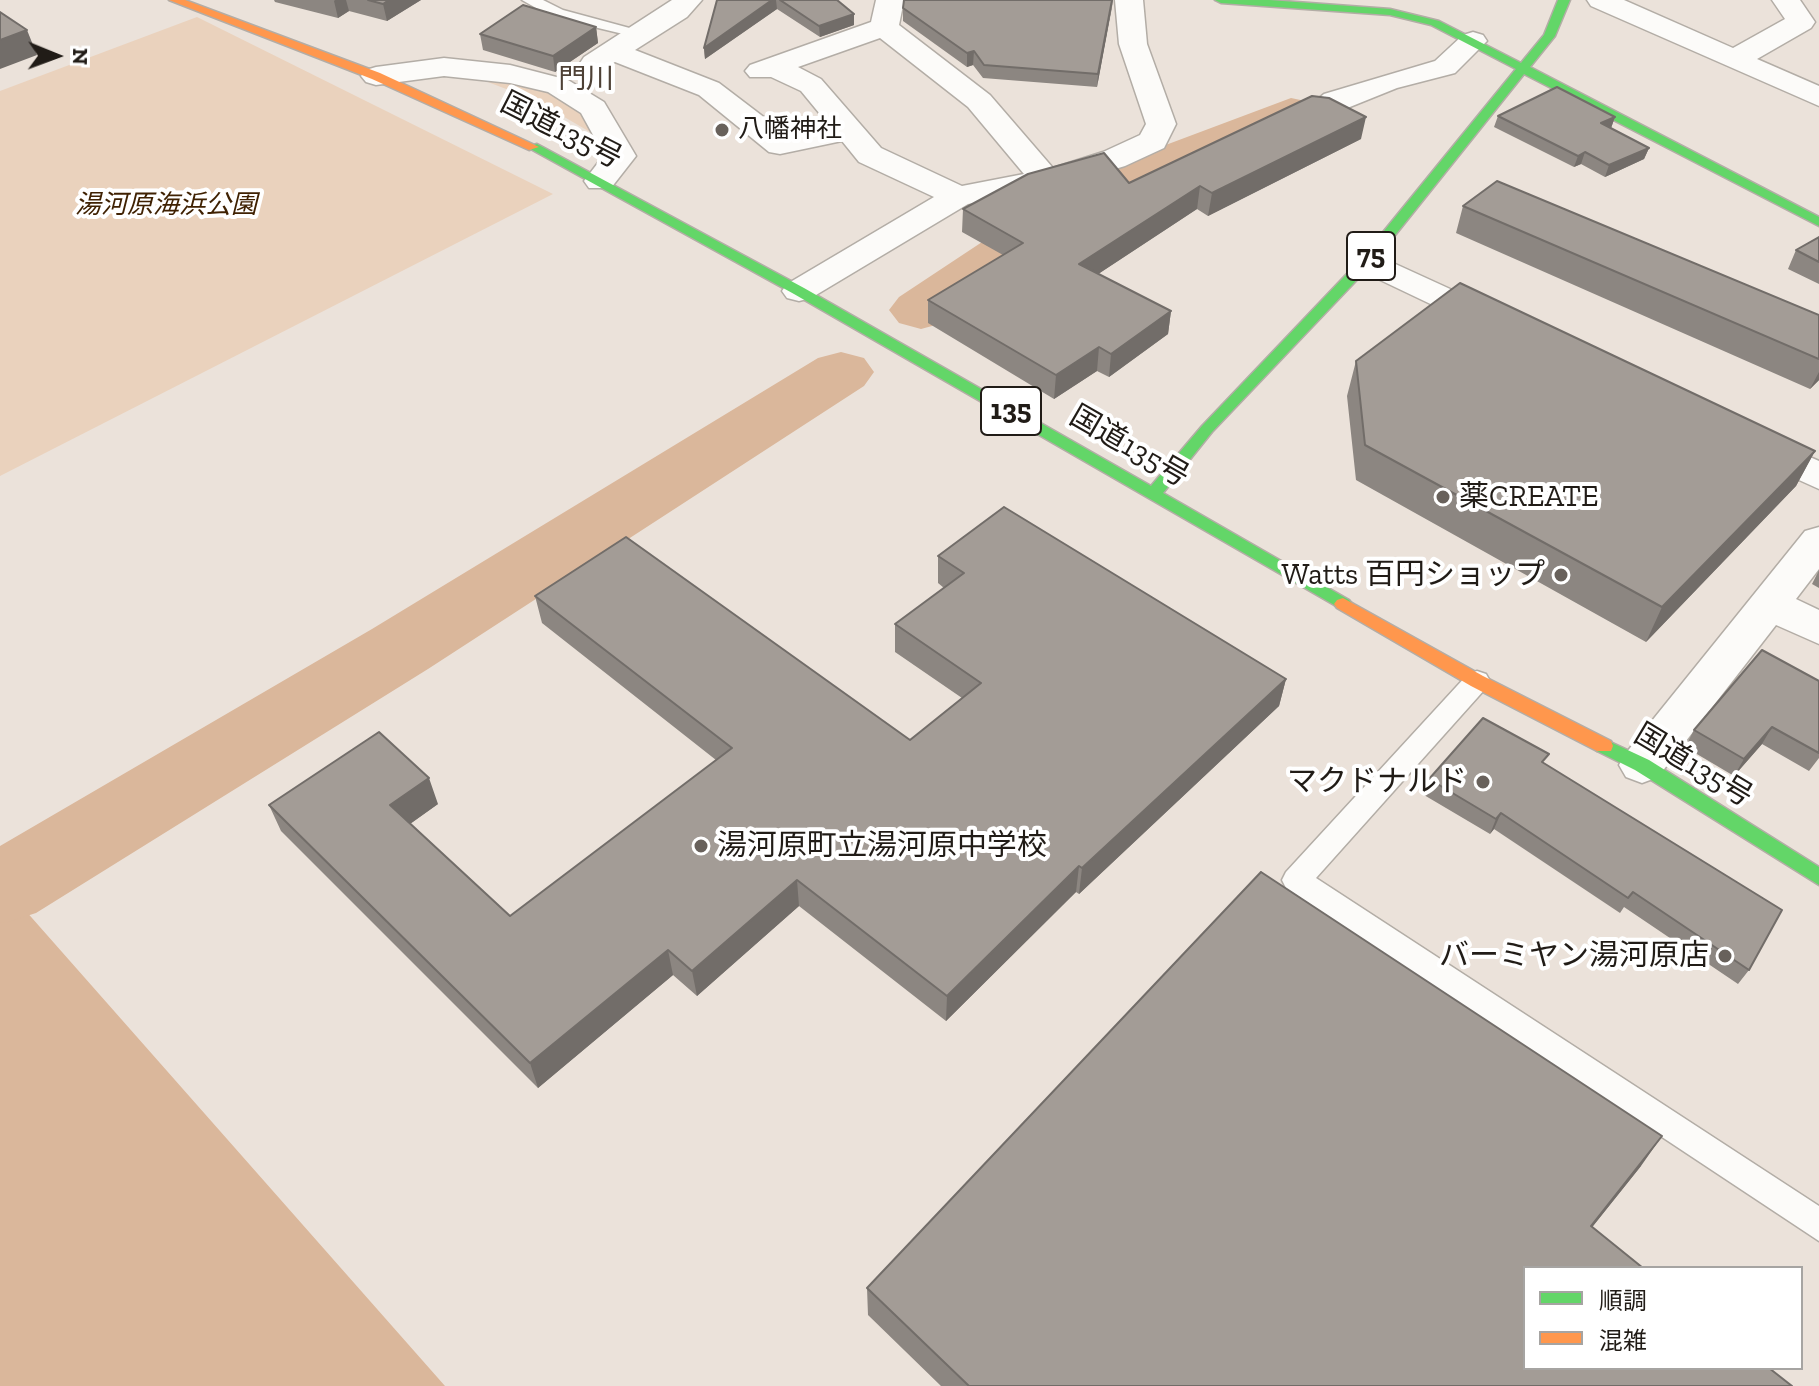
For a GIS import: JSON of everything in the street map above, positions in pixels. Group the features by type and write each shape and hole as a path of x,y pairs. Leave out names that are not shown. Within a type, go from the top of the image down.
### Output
{"main road":[{"name":"国道135号","path":"175,0 376,76 504,132 600,181 1154,493 1477,681 1642,765 1819,877"},
{"path":"1221,0 1394,6 1473,41 1521,69 1819,222"},
{"name":"75","path":"1154,493 1207,429 1367,261 1549,36 1564,0"}],"street":[{"path":"558,86 677,11 688,0"},
{"path":"799,291 958,196 1046,180 1114,159 1153,141 1161,124 1133,44 1129,0"},
{"path":"1601,0 1819,97"},
{"path":"709,89 774,67 887,13 979,101 1046,180"},
{"path":"1735,59 1802,15"},
{"path":"1320,110 1335,100 1387,82 1445,67 1473,41"},
{"path":"612,51 709,89 780,145 849,130"},
{"path":"376,76 444,67 510,74 558,86 593,108 620,156 600,181"},
{"path":"774,67 790,71 811,85 870,155 958,196"},
{"path":"1367,261 1522,335"},
{"path":"1720,429 1819,476"},
{"path":"1642,765 1819,541"},
{"path":"1770,603 1819,629"}],"lane":[{"path":"530,0 558,14 640,33"},
{"path":"1477,681 1296,880 1819,1225"}],"green space":[{"name":"湯河原海浜公園","path":"197,17 553,194 0,476 0,91"},
{"path":"459,71 550,88 587,109 609,143 535,100"}],"shaded area":[{"path":"0,881 17,901 445,1386 0,1386"}],"building":[{"path":"368,0 389,0 383,4"},
{"path":"717,0 772,0 704,48"},
{"path":"780,0 837,0 854,14 819,26"},
{"path":"904,0 1112,0 1098,74 984,65 974,51 967,53 903,8"},
{"path":"523,5 596,27 553,56 480,34"},
{"path":"0,12 27,30 0,40"},
{"path":"1557,87 1615,117 1601,123 1649,148 1609,165 1585,152 1578,156 1498,116"},
{"path":"1312,96 1329,98 1366,117 1212,193 1200,186 1079,264 1171,311 1111,354 1099,347 1056,375 928,300 1023,243 963,209 1028,174 1104,153 1129,183"},
{"path":"1497,181 1819,315 1819,359 1463,206"},
{"path":"1819,237 1819,262 1796,250"},
{"path":"1460,283 1815,451 1662,607 1365,445 1356,361"},
{"path":"1004,507 1286,679 1082,868 1079,866 947,996 797,880 692,971 668,950 530,1063 269,805 379,732 429,778 390,805 510,916 732,748 535,596 626,537 910,740 981,683 895,624 964,573 938,556"},
{"path":"1762,650 1819,681 1819,753 1772,727 1744,759 1694,730"},
{"path":"1483,718 1549,754 1542,762 1782,910 1749,970 1633,892 1628,898 1501,813 1496,819 1429,779"},
{"path":"1261,872 1662,1136 1591,1226 1641,1266 1523,1266 1523,1370 1772,1370 1792,1386 969,1386 867,1288"}],"waterway":[{"path":"921,310 1065,214 1167,164 1291,114"},
{"path":"5,887 400,649 841,372"}],"traffic: fast":[{"path":"1221,0 1390,12 1435,23 1819,222"},
{"path":"1154,493 1207,429 1367,261 1549,36 1564,0"},
{"path":"533,147 799,291 1343,604"},
{"path":"1604,746 1642,765 1819,877"}],"traffic: slow":[{"path":"175,0 376,76 533,147"},
{"path":"1343,604 1477,681 1604,746"}],"place":[{"name":"八幡神社","path":"722,130"},
{"name":"薬CREATE","path":"1443,497"},
{"name":"Watts 百円ショップ","path":"1561,575"},
{"name":"マクドナルド","path":"1483,782"},
{"name":"湯河原町立湯河原中学校","path":"701,846"},
{"name":"バーミヤン湯河原店","path":"1725,956"}],"district":[{"name":"門川","path":"586,80"}]}
